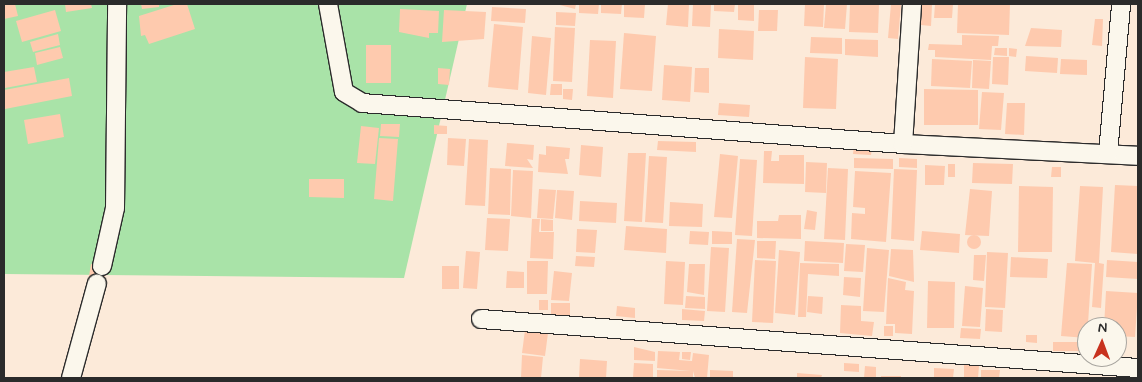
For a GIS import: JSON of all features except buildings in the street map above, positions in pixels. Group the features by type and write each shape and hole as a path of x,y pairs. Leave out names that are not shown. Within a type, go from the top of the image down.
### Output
{"street":[{"path":"71,378 115,208 117,4"},
{"path":"328,4 344,92 362,103 903,144 1138,156"},
{"path":"903,144 912,4"},
{"path":"1108,154 1121,4"},
{"path":"481,319 1138,368"}],"green space":[{"path":"4,4 467,4 404,278 4,274"}]}
